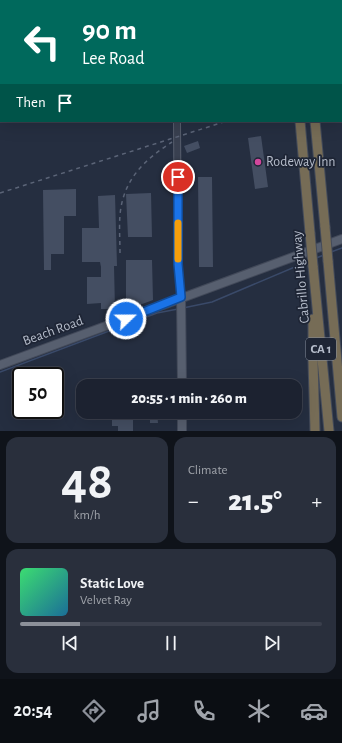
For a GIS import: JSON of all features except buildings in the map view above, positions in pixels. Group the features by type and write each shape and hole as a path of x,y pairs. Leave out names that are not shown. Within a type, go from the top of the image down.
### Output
{"highway":[{"name":"Cabrillo Highway","path":"315,122 342,418"},
{"name":"Cabrillo Highway","path":"301,123 329,431"},
{"path":"314,270 313,361 315,431"},
{"path":"339,386 342,400"}],"main road":[{"name":"Beach Road","path":"0,364 342,239"},
{"path":"181,297 182,379"},
{"path":"182,419 182,431"}],"street":[{"path":"177,122 178,264 181,297"}],"waterway":[{"path":"331,252 342,248"},
{"path":"316,258 324,255"},
{"path":"183,308 212,302 309,261"},
{"path":"0,372 157,313 178,309"}],"railway":[{"path":"0,193 224,122"},
{"path":"120,253 120,215 125,191 130,181 144,164 152,156 172,142"}],"slow traffic":[{"path":"178,223 178,259"}],"place":[{"name":"Rodeway Inn","path":"258,162"}],"route":[{"path":"126,319 181,297 178,264 178,177"}]}
